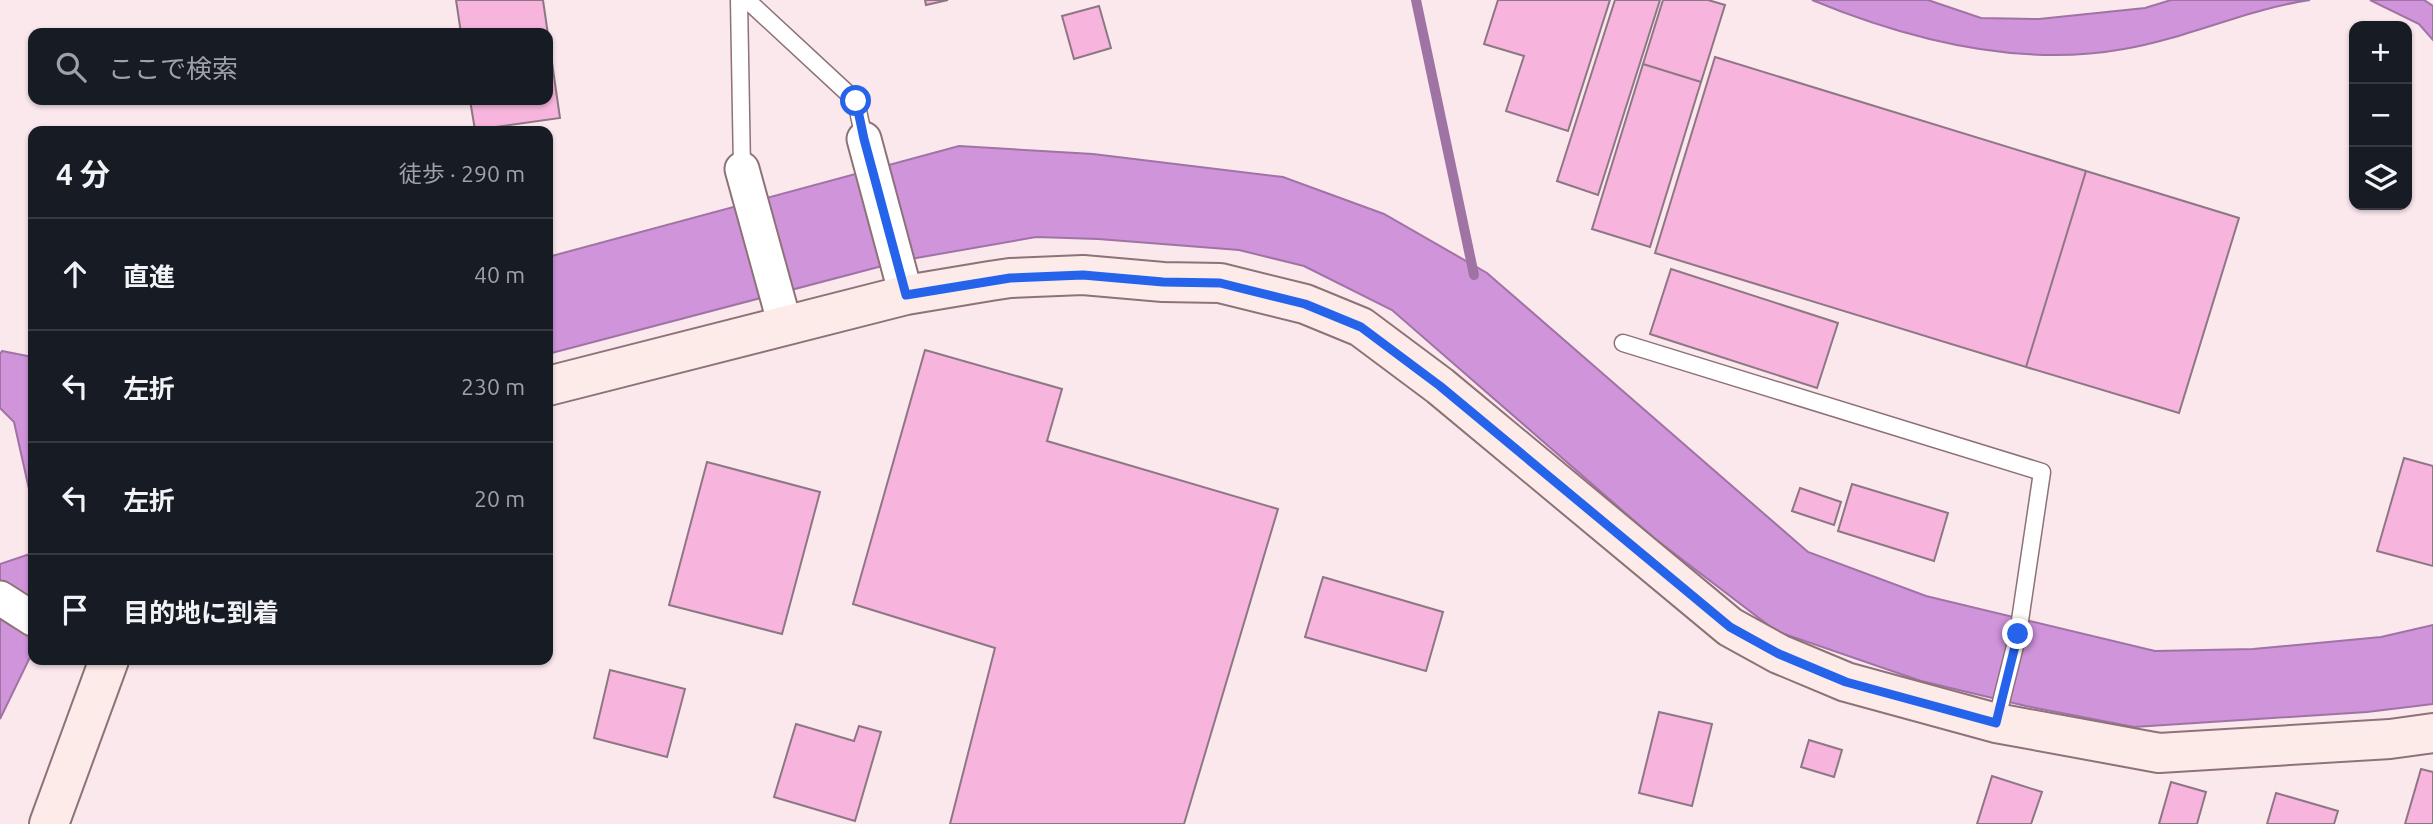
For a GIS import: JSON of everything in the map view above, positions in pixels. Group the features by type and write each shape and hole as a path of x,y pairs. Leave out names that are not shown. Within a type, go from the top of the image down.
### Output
{"street":[{"path":"864,139 906,295"},
{"path":"743,169 785,325"},
{"path":"553,385 906,295 1010,278 1083,275 1163,282 1220,283 1305,304 1361,327 1440,386 1730,627 1779,654 1846,682 2158,753 2433,733"},
{"path":"0,598 28,616"},
{"path":"49,824 107,665"}],"lane":[{"path":"739,0 743,169"},
{"path":"747,0 856,101 864,139"},
{"path":"1623,343 2042,472 2018,634 1998,715"}],"shaded area":[{"path":"1812,0 1928,0 1981,18 2039,19 2145,8 2171,0 2310,0 2263,10 2171,38 2124,49 2045,55 1965,47 1926,38"},
{"path":"2370,0 2424,0 2433,6 2433,40 2419,24"},
{"path":"959,146 1093,154 1283,177 1384,214 1487,273 1808,552 1926,596 2155,651 2253,649 2381,637 2433,625 2433,704 2367,712 2134,727 2026,706 1921,681 1776,631 1654,538 1392,310 1304,266 1239,250 1036,237 905,260 553,353 553,256"},
{"path":"2,351 28,356 28,485 14,422 0,408"},
{"path":"28,555 28,661 0,719 0,564"}],"building":[{"path":"456,0 543,0 547,28 460,28"},
{"path":"925,0 948,0 926,5"},
{"path":"1498,0 1610,0 1568,131 1506,111 1524,56 1484,44"},
{"path":"1615,0 1660,0 1598,195 1557,181"},
{"path":"1663,0 1708,0 1725,5 1701,82 1643,64"},
{"path":"1099,6 1111,48 1074,59 1062,16"},
{"path":"1715,57 2086,171 2026,367 1655,253"},
{"path":"1643,64 1701,82 1650,247 1592,229"},
{"path":"553,70 560,118 503,126 474,126 471,105 553,105"},
{"path":"2086,171 2239,218 2179,413 2026,367"},
{"path":"1671,269 1838,323 1817,388 1650,334"},
{"path":"925,350 1062,389 1047,441 1278,509 1184,824 950,824 995,648 853,604"},
{"path":"2404,458 2433,466 2433,566 2377,551"},
{"path":"707,462 820,492 782,634 669,605"},
{"path":"1852,484 1948,513 1934,561 1838,531"},
{"path":"1800,488 1841,502 1834,525 1792,511"},
{"path":"1323,577 1443,612 1426,671 1305,637"},
{"path":"610,670 685,689 667,757 594,738"},
{"path":"1659,712 1712,724 1692,806 1639,793"},
{"path":"796,724 854,741 859,726 881,732 855,821 774,797"},
{"path":"1809,740 1842,750 1834,777 1801,767"},
{"path":"2421,769 2433,772 2433,824 2405,824"},
{"path":"1992,776 2042,792 2031,824 1977,824"},
{"path":"2171,782 2206,792 2197,824 2159,824"},
{"path":"2276,793 2338,811 2334,824 2267,824"}],"waterway":[{"path":"1416,0 1474,275"}],"route":[{"path":"856,101 906,295 1010,278 1083,275 1163,282 1220,283 1305,304 1361,327 1440,386 1730,627 1779,654 1846,682 1996,723 2018,634"}]}
